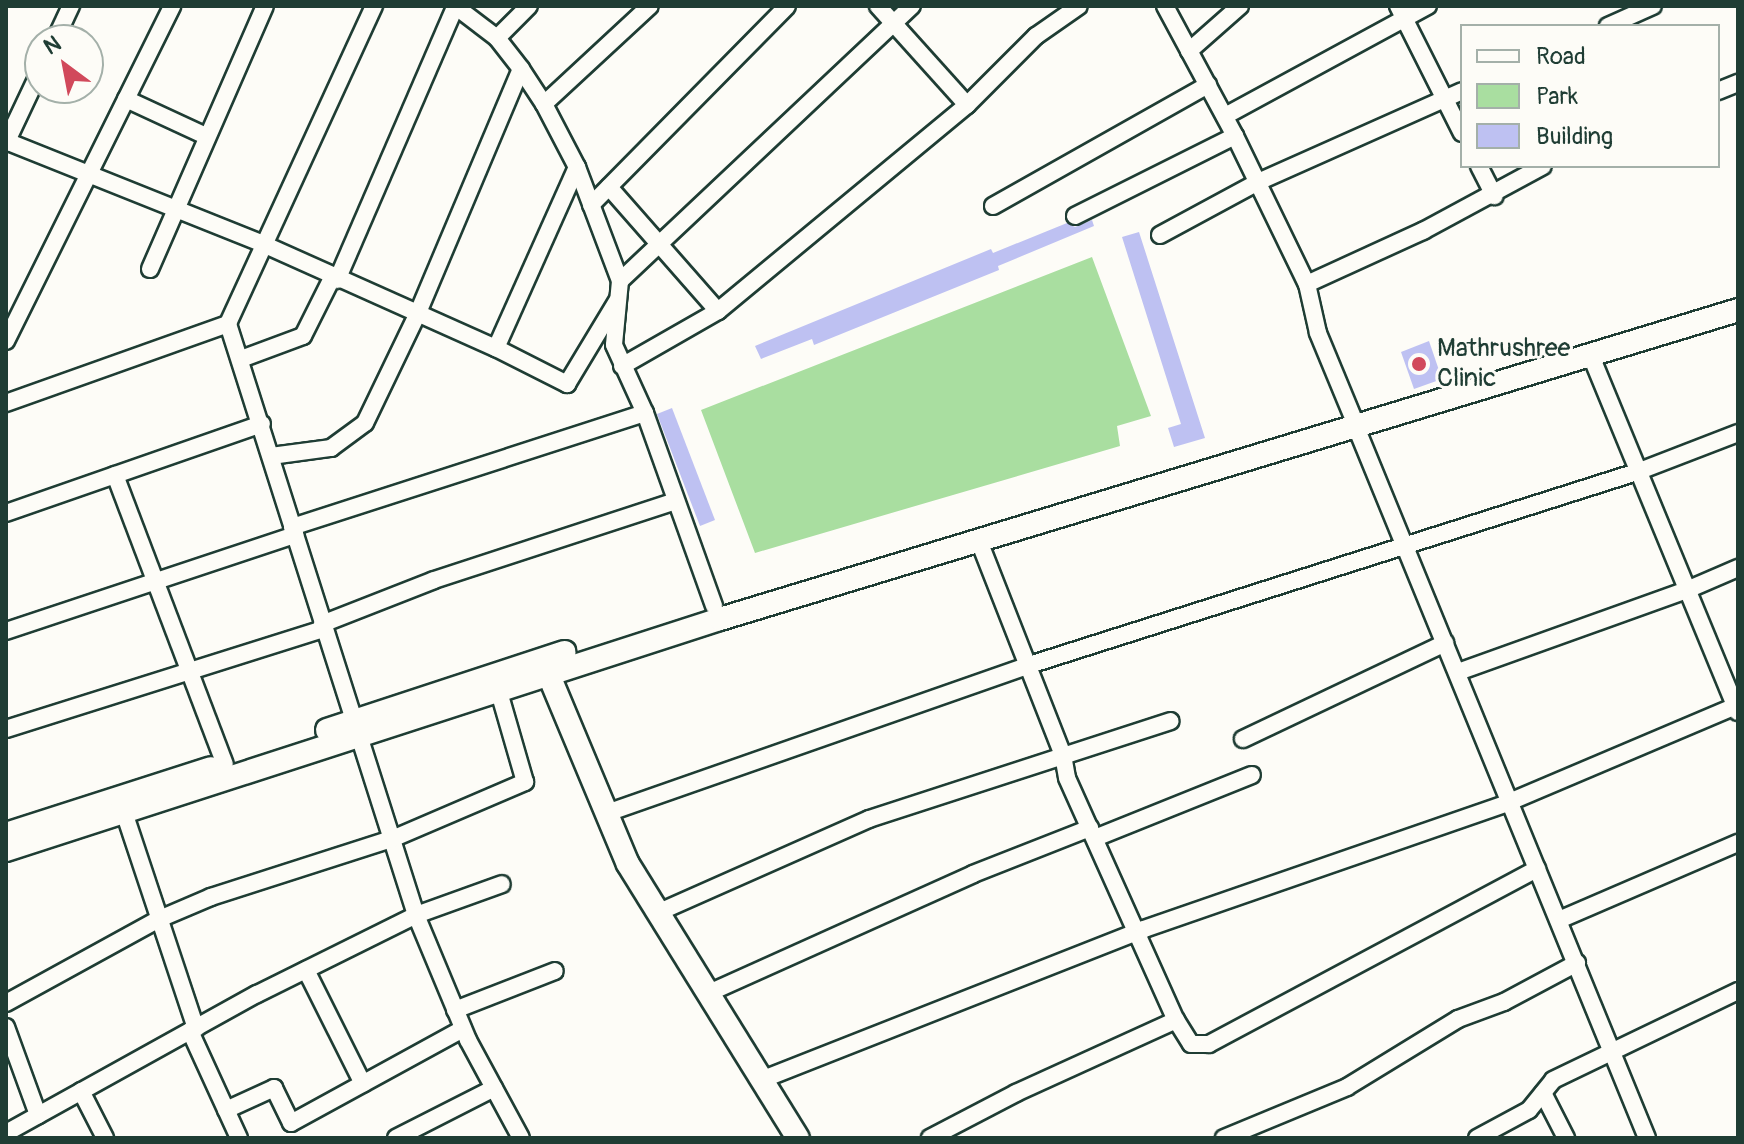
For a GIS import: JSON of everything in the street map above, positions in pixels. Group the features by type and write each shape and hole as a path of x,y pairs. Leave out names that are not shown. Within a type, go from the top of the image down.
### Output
{"main road":[{"path":"6,834 225,764 499,692 548,673 979,541 1738,296"},
{"path":"6,850 124,812 714,606 1354,421 1591,356 1738,310"},
{"path":"548,673 628,864 711,992 798,1138"}],"street":[{"path":"6,341 172,6"},
{"path":"150,269 174,207 265,6"},
{"path":"374,6 228,324 416,915 463,1029 521,1138"},
{"path":"241,359 303,336 334,279 455,6 497,38 521,69 544,104 577,167 620,281 614,345 645,413 714,606"},
{"path":"497,38 529,6"},
{"path":"544,104 650,6"},
{"path":"591,205 787,6"},
{"path":"878,6 967,105"},
{"path":"620,281 912,6"},
{"path":"1165,6 1225,116 1307,284 1318,333 1458,672 1507,803 1577,963 1647,1138"},
{"path":"1189,51 1240,6"},
{"path":"1225,116 1400,11 1428,6"},
{"path":"1612,24 1653,6"},
{"path":"622,366 718,311 967,105 1036,36 1073,8"},
{"path":"1400,11 1460,129"},
{"path":"271,456 331,448 365,423 417,315 521,69"},
{"path":"993,206 1208,85"},
{"path":"1160,235 1258,182 1460,92"},
{"path":"126,99 206,136"},
{"path":"24,104 6,142 263,244 334,279 496,348 567,384 617,301"},
{"path":"1075,216 1235,136"},
{"path":"496,348 577,167"},
{"path":"1480,168 1494,196"},
{"path":"1307,284 1494,196 1540,168"},
{"path":"609,187 718,311"},
{"path":"6,403 228,324"},
{"path":"761,1080 1136,932 1507,803 1737,708 1591,356"},
{"path":"6,631 645,413"},
{"path":"6,513 262,424"},
{"path":"607,813 1026,666 1637,472 1738,433"},
{"path":"115,475 225,764"},
{"path":"6,729 323,626 434,580 675,501"},
{"path":"979,541 1063,755 1067,778 1176,1020 1191,1044 1209,1044 1537,869"},
{"path":"1458,672 1687,590 1738,568"},
{"path":"1243,739 1445,643"},
{"path":"6,1003 157,920 211,897 392,839 525,782 499,692"},
{"path":"657,913 869,819 1170,721"},
{"path":"711,992 973,874 1252,775"},
{"path":"124,812 193,1029 239,1138"},
{"path":"1559,920 1738,843"},
{"path":"6,1133 306,970 416,915 502,884"},
{"path":"1224,1138 1347,1087 1458,1019 1504,1002 1577,963"},
{"path":"306,970 363,1084"},
{"path":"455,1010 555,971"},
{"path":"1477,1138 1529,1110 1553,1080 1738,991"},
{"path":"930,1138 1016,1093 1176,1020"},
{"path":"6,1027 38,1115"},
{"path":"226,1110 274,1088 291,1123 463,1029"},
{"path":"396,1138 494,1088"},
{"path":"81,1091 105,1138"},
{"path":"1543,1093 1566,1138"}],"green space":[{"path":"1092,257 1151,416 1117,426 1120,446 755,553 701,410"}],"building":[{"path":"1092,220 1094,226 998,266 999,270 814,345 812,339 761,359 755,346 991,249 993,253 1067,223 1075,227"},
{"path":"1139,232 1205,438 1174,447 1168,428 1181,424 1122,237"},
{"path":"1429,341 1442,379 1414,389 1401,352"},
{"path":"672,408 715,520 700,526 657,414"}],"place":[{"name":"Mathrushree Clinic","path":"1419,364"}]}
